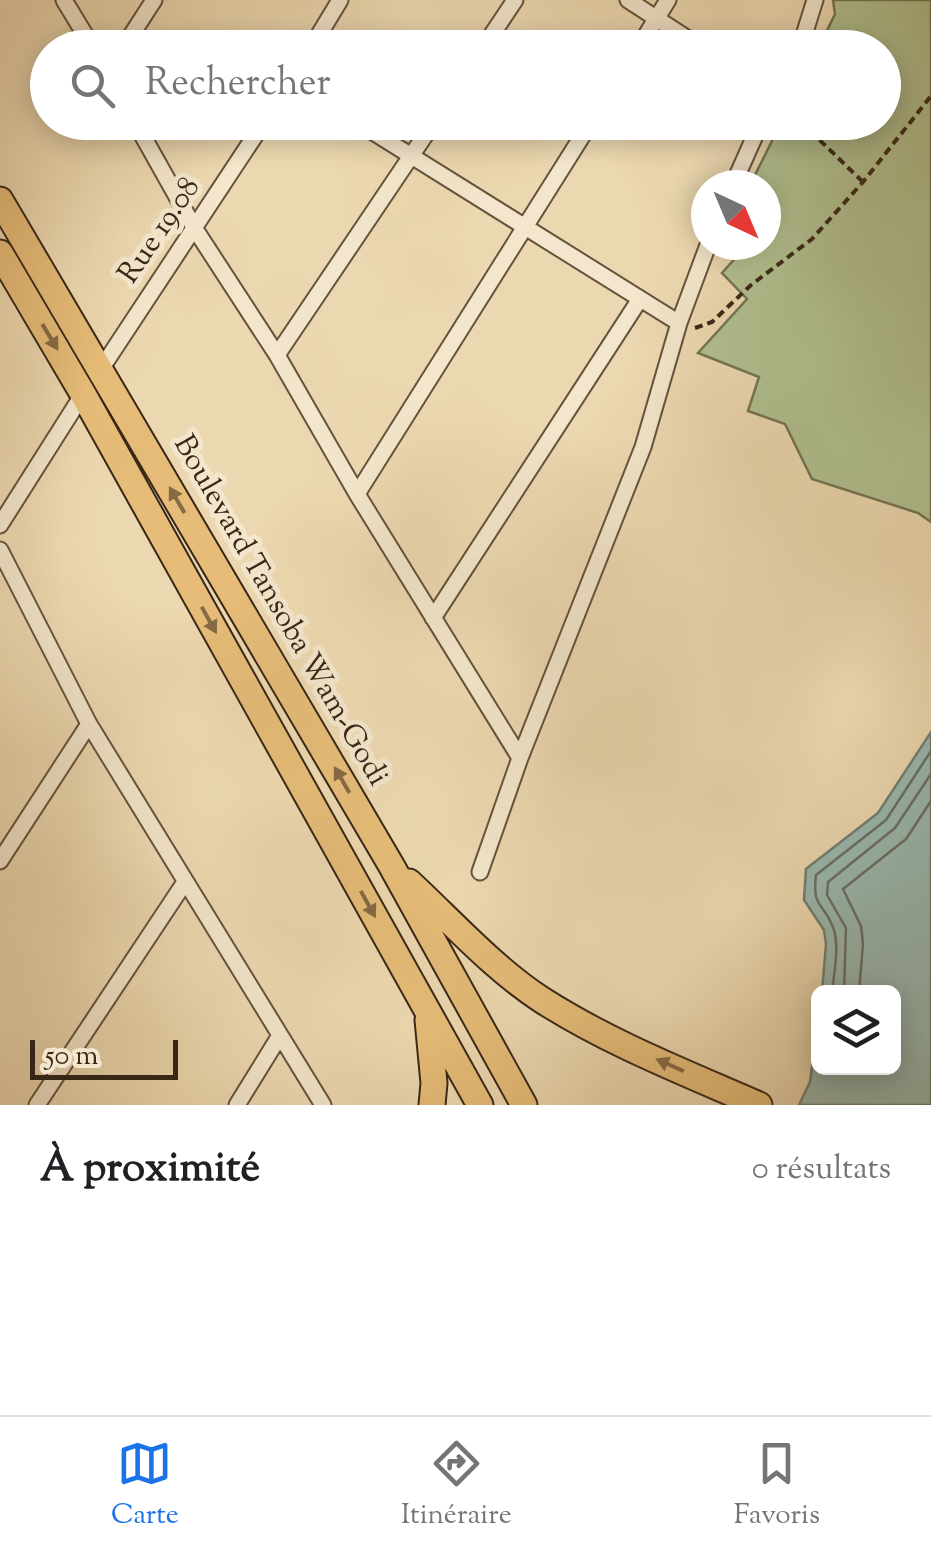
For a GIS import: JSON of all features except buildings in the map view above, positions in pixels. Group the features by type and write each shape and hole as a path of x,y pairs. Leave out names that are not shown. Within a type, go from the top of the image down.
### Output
{"main road":[{"name":"Boulevard Tansoba Wam-Godi","path":"0,200 391,864 524,1105"},
{"path":"0,253 83,394 478,1101"},
{"path":"391,864 491,960 542,1000 635,1049 758,1105"},
{"path":"427,1010 434,1083 432,1105"},
{"path":"714,1085 743,1105"}],"street":[{"path":"64,0 82,30"},
{"path":"135,30 154,0"},
{"path":"322,30 340,0"},
{"path":"496,30 515,0"},
{"path":"628,0 676,30"},
{"path":"649,30 668,0"},
{"path":"806,30 815,0"},
{"path":"146,140 195,230 277,355 357,494 520,758"},
{"name":"Rue 19.08","path":"100,369 252,140"},
{"path":"384,140 679,323"},
{"path":"277,355 422,140"},
{"path":"357,494 580,140"},
{"path":"740,170 753,140"},
{"path":"480,872 520,758 644,448 679,323 702,260"},
{"path":"433,618 640,299"},
{"path":"0,525 83,394"},
{"path":"0,550 89,724 323,1105"},
{"path":"0,861 89,724"},
{"path":"37,1105 185,882"},
{"path":"237,1105 279,1037"}],"path":[{"path":"901,134 931,96"},
{"path":"820,140 863,182"},
{"path":"679,323 695,328 712,322 751,285 800,251 896,140"}],"green space":[{"path":"833,0 931,0 931,522 918,513 812,479 785,424 748,411 759,377 698,353 747,299 722,273 734,260 781,260 781,170 758,170 772,140 901,140 901,30 827,30 835,14"}],"water":[{"path":"931,732 931,1105 799,1105 811,1074 901,1075 901,985 823,985 824,930 804,900 806,869 878,813"}]}
